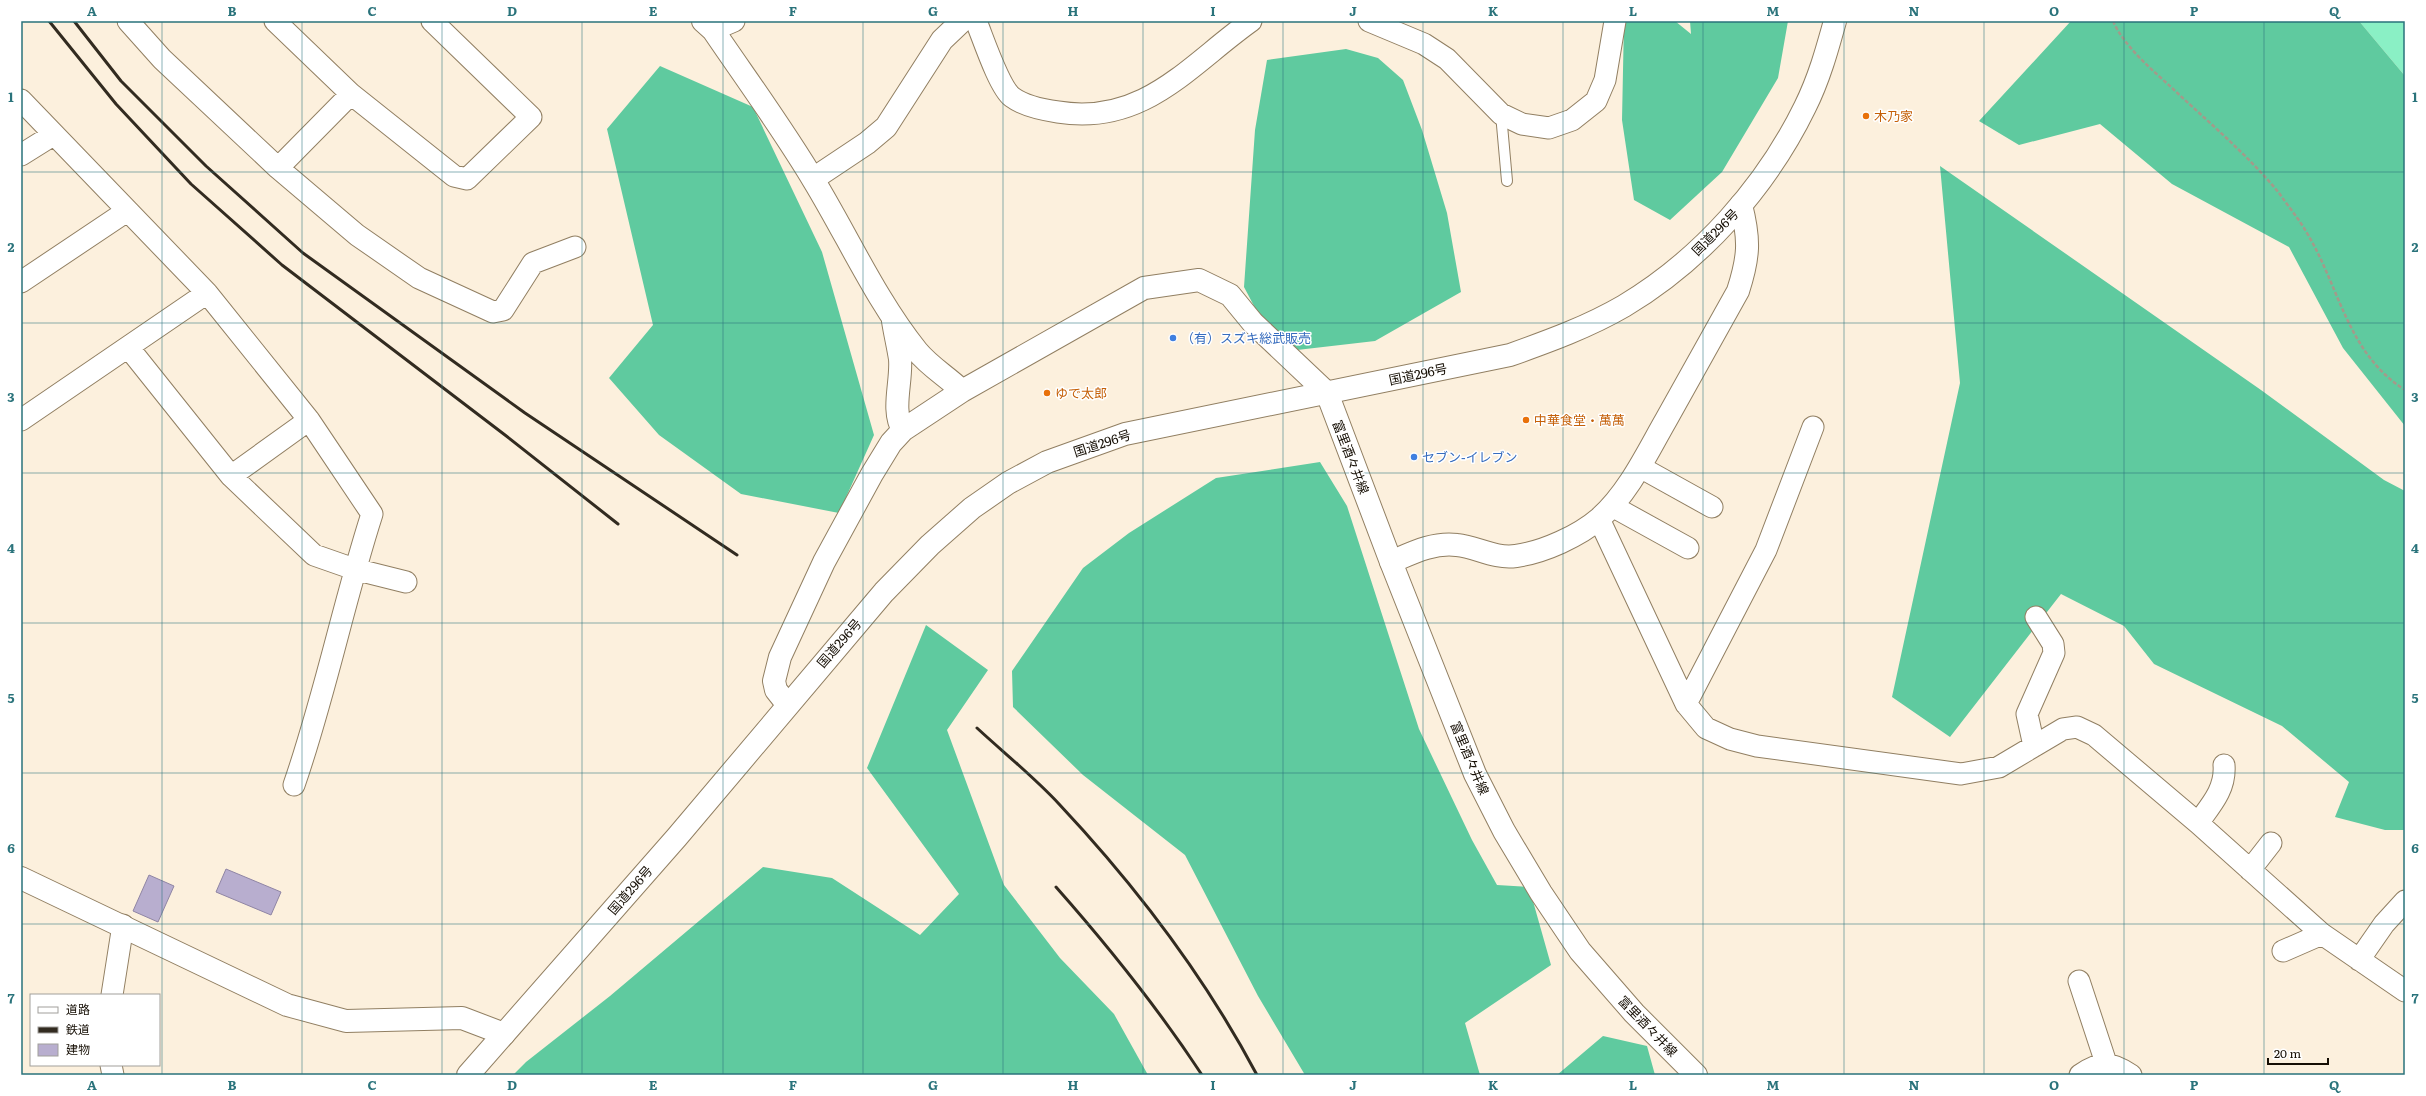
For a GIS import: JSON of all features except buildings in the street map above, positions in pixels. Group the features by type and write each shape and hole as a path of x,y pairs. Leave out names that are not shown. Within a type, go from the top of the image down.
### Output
{"main road":[{"path":"813,179 866,143 886,127 942,40 962,21"},
{"name":"国道296号","path":"468,1075 677,837 787,704 884,592 930,545 972,508 1008,483 1047,462 1125,434 1510,355 1566,335 1624,306 1667,277 1704,245 1741,205 1775,158 1805,107 1824,62 1835,21"},
{"path":"708,25 813,179 891,313 929,364 951,380 962,392"},
{"path":"1391,562 1421,549 1437,545 1458,545 1496,556 1515,556 1546,548 1576,534 1606,512 1640,467 1738,291 1746,266 1748,232 1741,205"},
{"path":"787,704 776,690 775,686 780,657 835,542 872,474 891,443 903,430 962,392 1144,288 1199,280 1230,295 1253,323 1327,393"},
{"path":"891,313 900,358 898,413 899,423 903,430"},
{"name":"富里酒々井線","path":"1327,393 1391,562 1475,774 1524,865 1580,951 1634,1013 1696,1075"},
{"path":"21,878 123,925 287,1005 346,1021 462,1018 504,1034"}],"street":[{"path":"128,21 162,59 278,168 357,235 419,278 493,312 503,310 533,264 575,247"},
{"path":"275,21 351,94 454,176 467,179 531,117 432,21"},
{"path":"708,25 734,21"},
{"path":"976,21 1003,86 1012,98 1042,110 1077,116 1114,111 1152,97 1188,72 1221,43 1251,21"},
{"path":"1369,21 1424,44 1448,59 1501,114 1522,124 1549,128 1572,120 1596,102 1605,80 1615,21"},
{"path":"278,168 351,94"},
{"path":"21,100 53,135 207,293 309,420 372,514 354,569 312,732 294,785"},
{"path":"21,154 53,135"},
{"path":"21,282 127,211"},
{"path":"21,420 207,293"},
{"path":"128,347 231,476 314,555 354,569 406,582"},
{"path":"231,476 309,420"},
{"path":"1686,704 1766,550 1813,427"},
{"path":"1640,467 1712,506"},
{"path":"1606,512 1686,704 1706,728 1730,739 1757,746 1870,763 1961,774 1999,767 2063,729 2077,727 2094,735 2198,823 2322,934 2405,991"},
{"path":"1606,512 1688,548"},
{"path":"2034,746 2027,714 2054,653 2054,644 2036,617"},
{"path":"2198,823 2219,794 2224,774 2224,765"},
{"path":"2250,870 2271,843"},
{"path":"2359,960 2384,924 2405,901"},
{"path":"112,994 123,925"},
{"path":"2283,951 2322,934"},
{"path":"2079,980 2106,1063"},
{"path":"2080,1075 2091,1068 2106,1063 2118,1066 2131,1075"}],"lane":[{"path":"1501,114 1507,181"}],"path":[{"path":"2113,21 2117,30 2153,70 2247,158 2278,193 2307,233 2363,350 2387,378 2405,390"}],"green space":[{"path":"1624,21 1675,21 1691,34 1690,21 1788,21 1778,78 1722,172 1670,220 1634,200 1622,120"},
{"path":"2071,21 2359,21 2405,76 2405,426 2343,348 2289,247 2172,184 2100,124 2019,145 1979,121"},
{"path":"2359,21 2405,21 2405,76"},
{"path":"1346,49 1378,58 1403,80 1422,130 1447,213 1461,292 1375,341 1297,350 1263,323 1244,287 1255,130 1267,60"},
{"path":"660,66 753,107 822,252 874,435 839,513 741,494 659,435 609,378 653,325 607,129"},
{"path":"1940,166 2261,390 2384,480 2405,491 2405,830 2385,830 2335,817 2349,782 2282,726 2154,664 2124,626 2061,594 1950,737 1892,697 1960,383"},
{"path":"1320,462 1347,506 1419,729 1472,840 1497,885 1529,887 1551,965 1465,1023 1480,1075 1305,1075 1258,996 1185,855 1083,775 1013,707 1012,671 1083,568 1129,533 1216,478"},
{"path":"926,625 988,670 947,730 1004,885 1060,958 1114,1014 1148,1075 513,1075 526,1062 610,996 763,867 832,878 920,935 959,894 867,768"},
{"path":"1603,1036 1647,1046 1655,1075 1557,1075"}],"railway":[{"path":"49,21 116,104 191,184 282,265 505,435 618,524"},
{"path":"74,21 121,81 206,166 303,253 525,413 737,555"},
{"path":"977,728 1059,804 1115,867 1167,933 1192,968 1237,1039 1257,1075"},
{"path":"1056,887 1132,978 1202,1075"}],"place":[{"name":"木乃家","path":"1866,116"},
{"name":"（有）スズキ総武販売","path":"1173,338"},
{"name":"ゆで太郎","path":"1047,393"},
{"name":"中華食堂・萬萬","path":"1526,420"},
{"name":"セブン-イレブン","path":"1414,457"}]}
